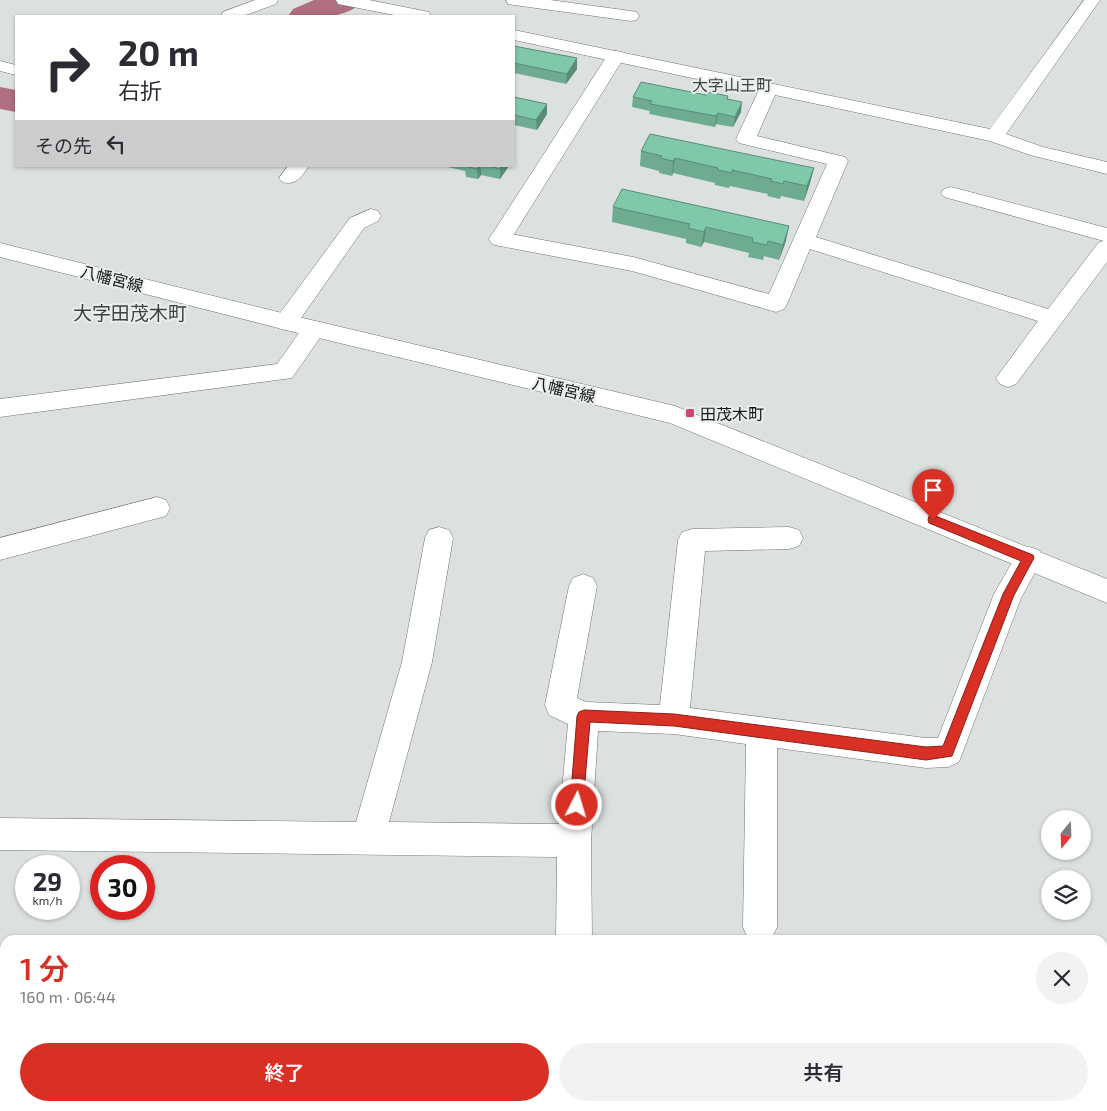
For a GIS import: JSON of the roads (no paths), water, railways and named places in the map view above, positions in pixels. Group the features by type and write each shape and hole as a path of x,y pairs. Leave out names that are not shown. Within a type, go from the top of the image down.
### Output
{"street":[{"path":"232,15 270,0"},
{"path":"344,0 418,15"},
{"path":"514,0 635,11 500,239 633,264 776,304 838,161 746,138 769,88"},
{"path":"995,136 1092,0"},
{"path":"515,35 615,45 769,88 995,136 1037,151 1107,168"},
{"path":"0,66 15,70"},
{"path":"951,193 1107,235"},
{"path":"286,322 357,224 371,216"},
{"path":"804,240 1053,318"},
{"path":"1008,378 1107,247"},
{"name":"八幡宮線","path":"0,250 314,329 675,416 1107,591"},
{"path":"0,408 284,372 314,329"},
{"path":"0,549 157,508"},
{"path":"368,838 417,662 439,538"},
{"path":"674,720 692,540 789,538"},
{"path":"582,586 560,705 584,716 674,720 926,753 948,752 1008,594 1029,558"},
{"path":"574,935 574,841 584,716"},
{"path":"760,927 762,732"},
{"path":"0,834 574,841"}],"waterway":[{"path":"307,15 346,0"},
{"path":"0,98 15,101"}],"place":[{"name":"田茂木町","path":"690,413"}],"district":[{"name":"大字山王町","path":"732,84"},
{"name":"大字田茂木町","path":"130,312"}]}
